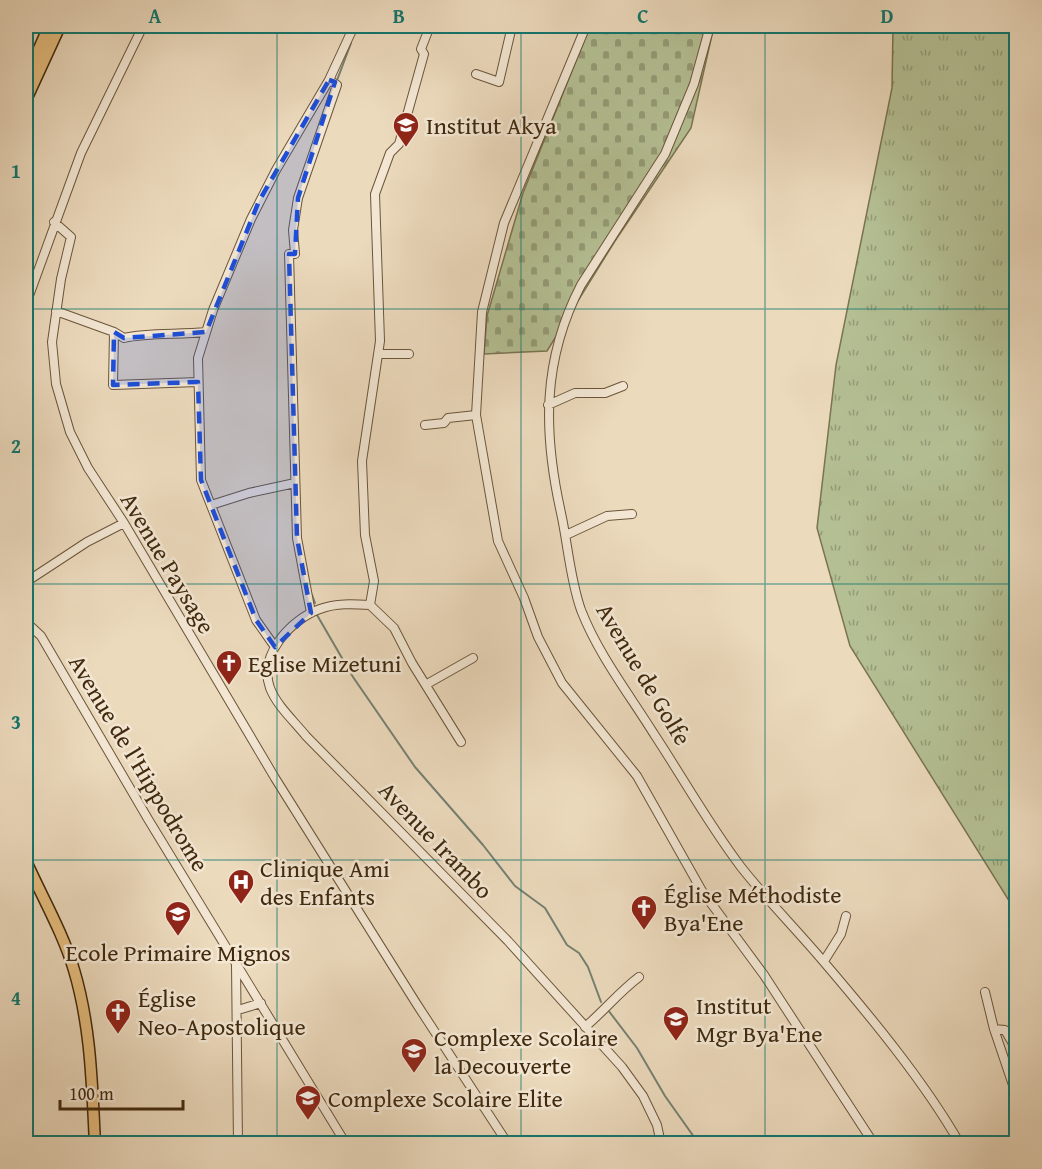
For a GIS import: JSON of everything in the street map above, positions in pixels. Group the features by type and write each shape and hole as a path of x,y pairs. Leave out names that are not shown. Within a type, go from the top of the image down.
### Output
{"main road":[{"path":"26,78 49,26"},
{"path":"26,100 60,26"},
{"path":"26,861 74,967 83,1001 88,1034 95,1143"}],"street":[{"path":"26,303 81,153 143,26"},
{"path":"275,647 256,620 201,480 198,358 206,332 259,201 329,80 354,26"},
{"path":"430,26 399,144 390,153 375,194 380,286 378,354 363,440 365,535 374,581 370,605 394,628 461,742"},
{"path":"476,74 499,82 512,26"},
{"path":"586,26 504,223 482,312 476,415 498,541 549,662 562,683 637,776 702,891 764,975 874,1143"},
{"name":"Avenue de Golfe","path":"710,26 694,84 665,154 592,264 572,302 553,362 548,405 550,452 575,589 582,611 614,671 735,858 824,962 928,1094 960,1143"},
{"path":"311,613 297,538 289,254 295,254 293,230 298,198 337,85 329,80"},
{"name":"Avenue Paysage","path":"54,222 71,237 52,342 56,384 70,432 88,468 124,523 275,778 416,1003 508,1143"},
{"path":"56,310 114,332 124,339 138,335 167,336 206,332"},
{"path":"114,332 113,384 198,382"},
{"path":"378,354 409,354"},
{"path":"548,405 575,393 606,393 622,386"},
{"path":"425,425 444,423 448,418 476,415"},
{"path":"211,505 249,493 295,483"},
{"path":"566,535 607,516 632,514"},
{"path":"26,582 87,542 124,523"},
{"name":"Avenue Irambo","path":"370,605 338,604 311,613 286,632 268,662 267,675 270,688 306,736 508,941 632,1080 643,1096 657,1125 661,1143"},
{"name":"Avenue de l'Hippodrome","path":"27,621 41,636 148,819 346,1143"},
{"path":"427,684 473,658"},
{"path":"824,962 841,934 846,916"},
{"path":"236,960 238,1143"},
{"path":"585,1027 599,1015 617,993 639,977"},
{"path":"985,992 994,1029 1017,1094"},
{"path":"238,1010 261,1003"},
{"path":"994,1029 1005,1030 1017,1048"}],"highlighted area":[{"path":"329,80 335,82 298,198 295,254 289,254 297,538 311,613 275,647 256,620 201,480 198,382 113,385 114,332 124,338 206,332 259,201"}],"green space":[{"path":"590,26 714,26 691,128 615,241 547,351 484,354 487,316 523,193"},
{"path":"893,26 1016,26 1016,912 850,646 817,528 836,365 892,88"}],"waterway":[{"path":"336,83 351,43"},
{"path":"312,595 315,603"},
{"path":"317,615 353,677 415,767 483,845 515,886 545,908 567,945 579,953 588,967 601,1002"},
{"path":"608,1010 637,1048 665,1096 699,1144"}],"place":[{"name":"Institut Akya","path":"406,148"},
{"name":"Eglise Mizetuni","path":"229,686"},
{"name":"Clinique Ami des Enfants","path":"241,905"},
{"name":"Église Méthodiste Bya'Ene","path":"644,931"},
{"name":"Ecole Primaire Mignos","path":"178,937"},
{"name":"Église Neo-Apostolique","path":"118,1035"},
{"name":"Institut Mgr Bya'Ene","path":"676,1042"},
{"name":"Complexe Scolaire la Decouverte","path":"414,1074"},
{"name":"Complexe Scolaire Elite","path":"308,1121"}]}
